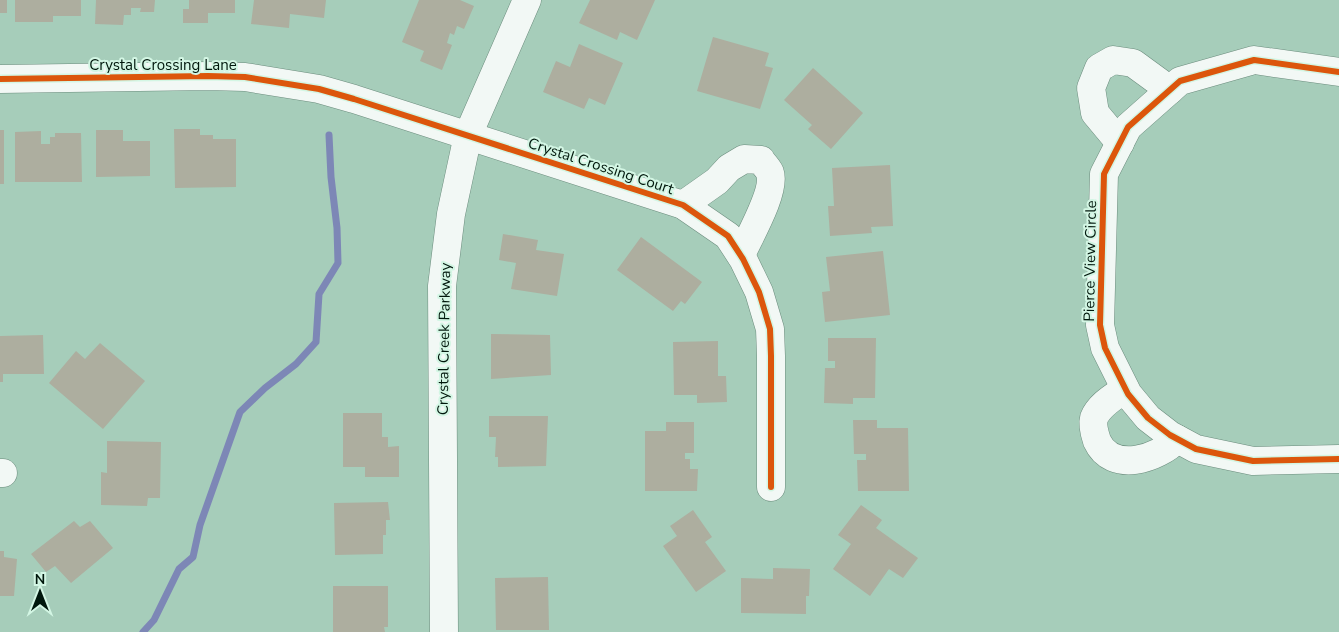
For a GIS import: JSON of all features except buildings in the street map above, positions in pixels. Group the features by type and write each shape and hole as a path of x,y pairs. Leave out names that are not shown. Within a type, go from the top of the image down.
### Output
{"street":[{"name":"Crystal Creek Parkway","path":"444,632 442,286 451,214 468,135 528,0"},
{"path":"1120,142 1095,112 1091,88 1100,68 1113,60 1132,64 1170,90"},
{"name":"Pierce View Circle","path":"1339,72 1254,60 1180,81 1128,127 1104,174 1100,325 1105,348 1125,389 1148,418 1177,439 1196,449 1253,461 1339,459"},
{"name":"Crystal Crossing Lane","path":"0,78 245,77 319,89 468,135"},
{"name":"Crystal Crossing Court","path":"468,135 683,205 728,236 741,255 759,292 770,329 771,488"},
{"name":"Crystal Crossing Court","path":"683,205 717,181 728,168 744,158 761,160 770,173 770,189 741,255"},
{"path":"1125,389 1105,403 1094,418 1094,434 1101,448 1114,459 1132,460 1154,456 1177,439"}],"waterway":[{"path":"143,632 154,620 179,569 193,557 200,525 240,412 265,388 296,364 316,342 319,294 338,263 329,135"}],"cycle path":[{"path":"1339,72 1254,60 1180,81 1128,127 1104,174 1100,325 1105,348 1128,394 1148,418 1170,435 1196,449 1253,461 1339,459"},
{"path":"0,79 245,77 319,89 683,205 728,236 743,259 759,292 770,329 771,487"}]}
